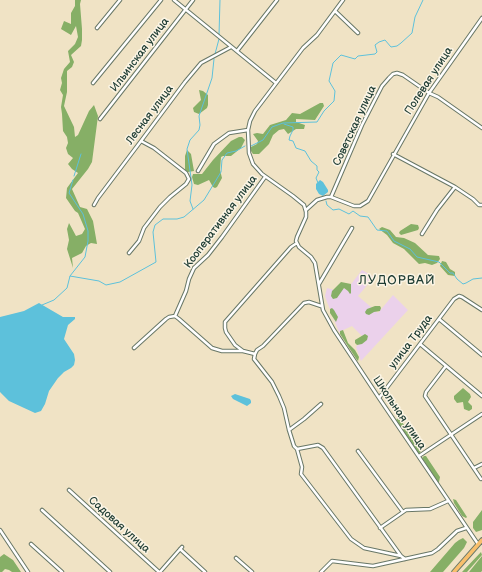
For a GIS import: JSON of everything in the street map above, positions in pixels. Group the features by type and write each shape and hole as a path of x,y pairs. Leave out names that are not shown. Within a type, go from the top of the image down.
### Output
{"main road":[{"path":"454,572 482,540"}],"street":[{"path":"97,28 120,0"},
{"path":"93,83 161,0"},
{"path":"174,0 276,83"},
{"name":"Ильинская улица","path":"100,119 193,0"},
{"path":"237,51 277,0"},
{"path":"243,351 235,345 226,332 225,322 232,312 290,247 297,243 297,236 306,217 304,205 265,177 253,164 248,148 248,130 252,116 276,83 303,48 317,35 343,0"},
{"path":"335,10 358,33"},
{"name":"Полевая улица","path":"331,197 354,206 360,206 366,203 429,93 482,18"},
{"name":"Лесная улица","path":"94,205 141,140 201,63 231,47"},
{"name":"Советская улица","path":"331,197 362,124 382,86 388,78 397,73 403,75 429,93"},
{"path":"429,93 438,97 482,128"},
{"path":"198,171 214,144 229,133 248,130"},
{"path":"129,253 136,245 144,228 160,207 186,184 189,179 186,173 154,148 141,140"},
{"path":"394,154 455,187 482,205"},
{"name":"Кооперативная улица","path":"174,316 186,291 194,268 208,255 265,177"},
{"path":"422,234 455,187"},
{"path":"306,210 317,200 331,197"},
{"path":"319,284 352,228"},
{"name":"Школьная улица","path":"297,243 300,249 314,261 322,298 321,306 334,330 478,544"},
{"name":"улица Труда","path":"379,398 457,296 466,299 482,310"},
{"path":"255,354 304,303 309,302 321,306"},
{"path":"134,348 166,319 174,316 212,348 222,351 243,351 255,354"},
{"path":"439,319 482,355"},
{"path":"420,344 482,396"},
{"path":"255,354 256,362 272,382 284,408 288,430 294,446 297,449 302,467 301,474 351,539 364,548 401,556"},
{"path":"446,366 426,392 425,396 481,479"},
{"path":"288,430 304,419 321,404"},
{"path":"419,456 482,414"},
{"path":"297,449 318,446 323,448 380,528 401,556 405,559"},
{"path":"358,451 403,512"},
{"path":"474,468 482,464"},
{"name":"Садовая улица","path":"69,490 160,572"},
{"path":"380,528 403,512 410,510 430,509 448,501"},
{"path":"42,510 110,572"},
{"path":"320,572 332,561 374,566 434,552 457,531 466,528"},
{"path":"0,530 28,572"},
{"path":"31,544 62,572"},
{"path":"160,572 181,548 205,572"},
{"path":"236,558 252,572"}],"shaded area":[{"path":"362,270 374,277 358,296 378,313 393,295 408,310 361,361 356,347 364,338 352,326 339,332 325,296 327,288 334,290 348,288"}],"green space":[{"path":"75,0 81,0 82,40 81,46 71,55 74,62 72,67 67,71 67,92 64,106 74,127 75,137 78,135 89,111 94,105 98,116 92,162 72,189 80,207 87,209 93,221 97,244 91,243 86,246 82,253 72,258 73,268 67,249 69,240 67,229 69,223 76,236 82,234 85,229 78,213 66,198 67,188 78,173 68,164 73,158 68,154 66,148 68,143 67,137 63,131 61,107 63,95 60,90 62,83 61,78 64,69 70,62 68,51 75,44 78,37 76,26 71,35 61,29 64,21 71,24 71,13 75,6"},
{"path":"199,90 208,95 208,105 207,108 199,114 194,112 193,108 201,100"},
{"path":"320,103 323,103 324,106 315,120 296,119 296,122 305,125 304,129 296,129 288,134 284,129 279,130 273,135 269,144 259,154 253,154 251,147 257,144 258,141 253,134 263,134 270,125 286,120 292,113 300,114"},
{"path":"242,137 245,140 241,148 231,156 221,157 220,170 222,178 217,187 213,187 209,180 198,185 194,184 192,177 193,174 202,174 231,141"},
{"path":"187,150 191,154 194,171 185,171 185,156"},
{"path":"411,224 418,225 418,230 401,235 399,233 400,231"},
{"path":"382,227 390,230 396,237 404,238 415,243 428,255 439,256 440,259 437,263 432,265 425,263 419,264 404,249 393,243 387,235 379,229"},
{"path":"442,261 446,262 450,269 455,272 455,276 448,275 440,266"},
{"path":"341,282 351,284 351,293 350,294 344,288 337,298 333,299 331,296 332,291"},
{"path":"380,306 380,311 369,315 366,314 365,312 367,309"},
{"path":"332,308 338,317 336,322 330,313 330,309"},
{"path":"343,330 348,343 359,357 358,361 340,334 340,331"},
{"path":"365,334 368,336 367,340 362,344 357,345 355,340"},
{"path":"463,388 470,394 471,397 468,402 472,406 472,409 469,411 464,409 463,402 457,403 454,399 454,396"},
{"path":"398,418 421,450 420,453 418,453 396,420"},
{"path":"426,456 440,477 439,482 422,458"},
{"path":"453,499 456,500 467,517 466,518 462,516"},
{"path":"482,510 482,530 476,532 473,528 473,522"},
{"path":"463,538 467,542 464,548 443,572 430,572 455,543"},
{"path":"481,552 482,555 467,572 462,572"},
{"path":"4,554 13,560 21,572 12,572 5,569 0,572 0,557"},
{"path":"482,556 482,571 469,572"}],"water":[{"path":"320,180 328,190 328,192 323,196 319,194 316,189 316,184"},
{"path":"39,303 63,317 75,317 75,319 68,325 64,339 74,354 75,360 74,365 58,378 49,391 41,411 35,413 9,401 0,392 0,317 24,311"},
{"path":"235,394 250,399 251,403 247,406 233,399 231,396"}],"waterway":[{"path":"219,35 220,0"},
{"name":"ЛУДОРВАЙ","path":"251,146 263,140 272,127 283,123 317,122 324,111 334,101 335,91 329,81 333,63 341,55 355,59 358,56 375,54 377,52 375,45 385,40 391,47 397,46 412,33 415,17 423,0"},
{"path":"215,54 219,39"},
{"path":"193,209 190,201 192,185 187,149 190,140 199,130 199,116 212,78 214,59"},
{"path":"284,124 293,127 289,140 293,141 296,148 305,151 311,161 317,166 317,170 319,172 316,178 318,183"},
{"name":"ЛУДОРВАЙ","path":"42,305 54,300 67,288 70,276 99,281 106,285 120,282 156,262 153,232 155,225 163,219 177,219 184,217 204,200 221,172 222,160 227,153 236,151 245,146"},
{"path":"74,176 81,154"},
{"path":"70,276 85,257 88,241 88,231 83,214 69,193 73,180"},
{"path":"326,201 327,205 333,210 339,209 349,214 353,211 360,216 368,217 377,230 387,231 394,241 410,249 417,257 439,262 450,273 453,273 463,284 473,279 482,278"}],"district":[{"name":"ЛУДОРВАЙ","path":"397,281"}]}
